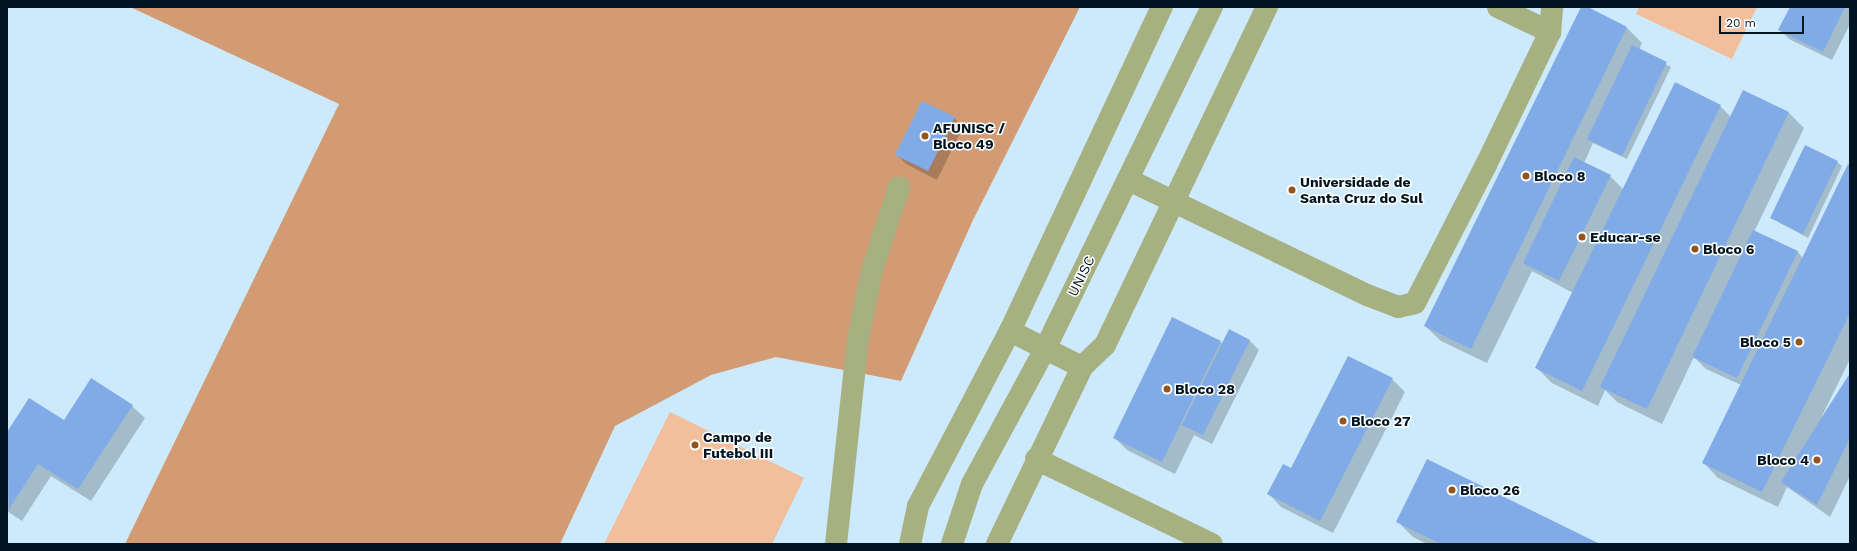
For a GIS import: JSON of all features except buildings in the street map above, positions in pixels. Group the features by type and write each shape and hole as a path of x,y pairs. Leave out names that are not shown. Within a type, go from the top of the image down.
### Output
{"lane":[{"path":"910,544 918,506 1010,331 1162,7"},
{"name":"UNISC","path":"952,544 972,484 1045,349 1129,180 1212,7"},
{"path":"996,544 1082,367 1105,345 1175,202 1267,7"},
{"path":"1129,180 1367,295 1398,307 1415,304 1486,165 1550,32 1552,7"},
{"path":"1504,8 1550,32"},
{"path":"836,544 858,339 872,270 899,187"},
{"path":"1010,331 1082,367"},
{"path":"1036,459 1212,544"}],"shaded area":[{"path":"130,7 1080,7 973,220 901,381 776,357 711,375 615,426 560,544 125,544 339,104"},
{"path":"1639,7 1757,7 1732,59 1636,14"},
{"name":"Campo de Futebol III","path":"670,412 804,478 772,544 604,544"}],"place":[{"name":"AFUNISC / Bloco 49","path":"925,136"},
{"name":"Bloco 8","path":"1526,176"},
{"name":"Universidade de Santa Cruz do Sul","path":"1292,190"},
{"name":"Educar-se","path":"1582,237"},
{"name":"Bloco 6","path":"1695,249"},
{"name":"Bloco 5","path":"1799,342"},
{"name":"Bloco 28","path":"1167,389"},
{"name":"Bloco 27","path":"1343,421"},
{"name":"Campo de Futebol III","path":"695,445"},
{"name":"Bloco 4","path":"1817,460"},
{"name":"Bloco 26","path":"1452,490"}]}
